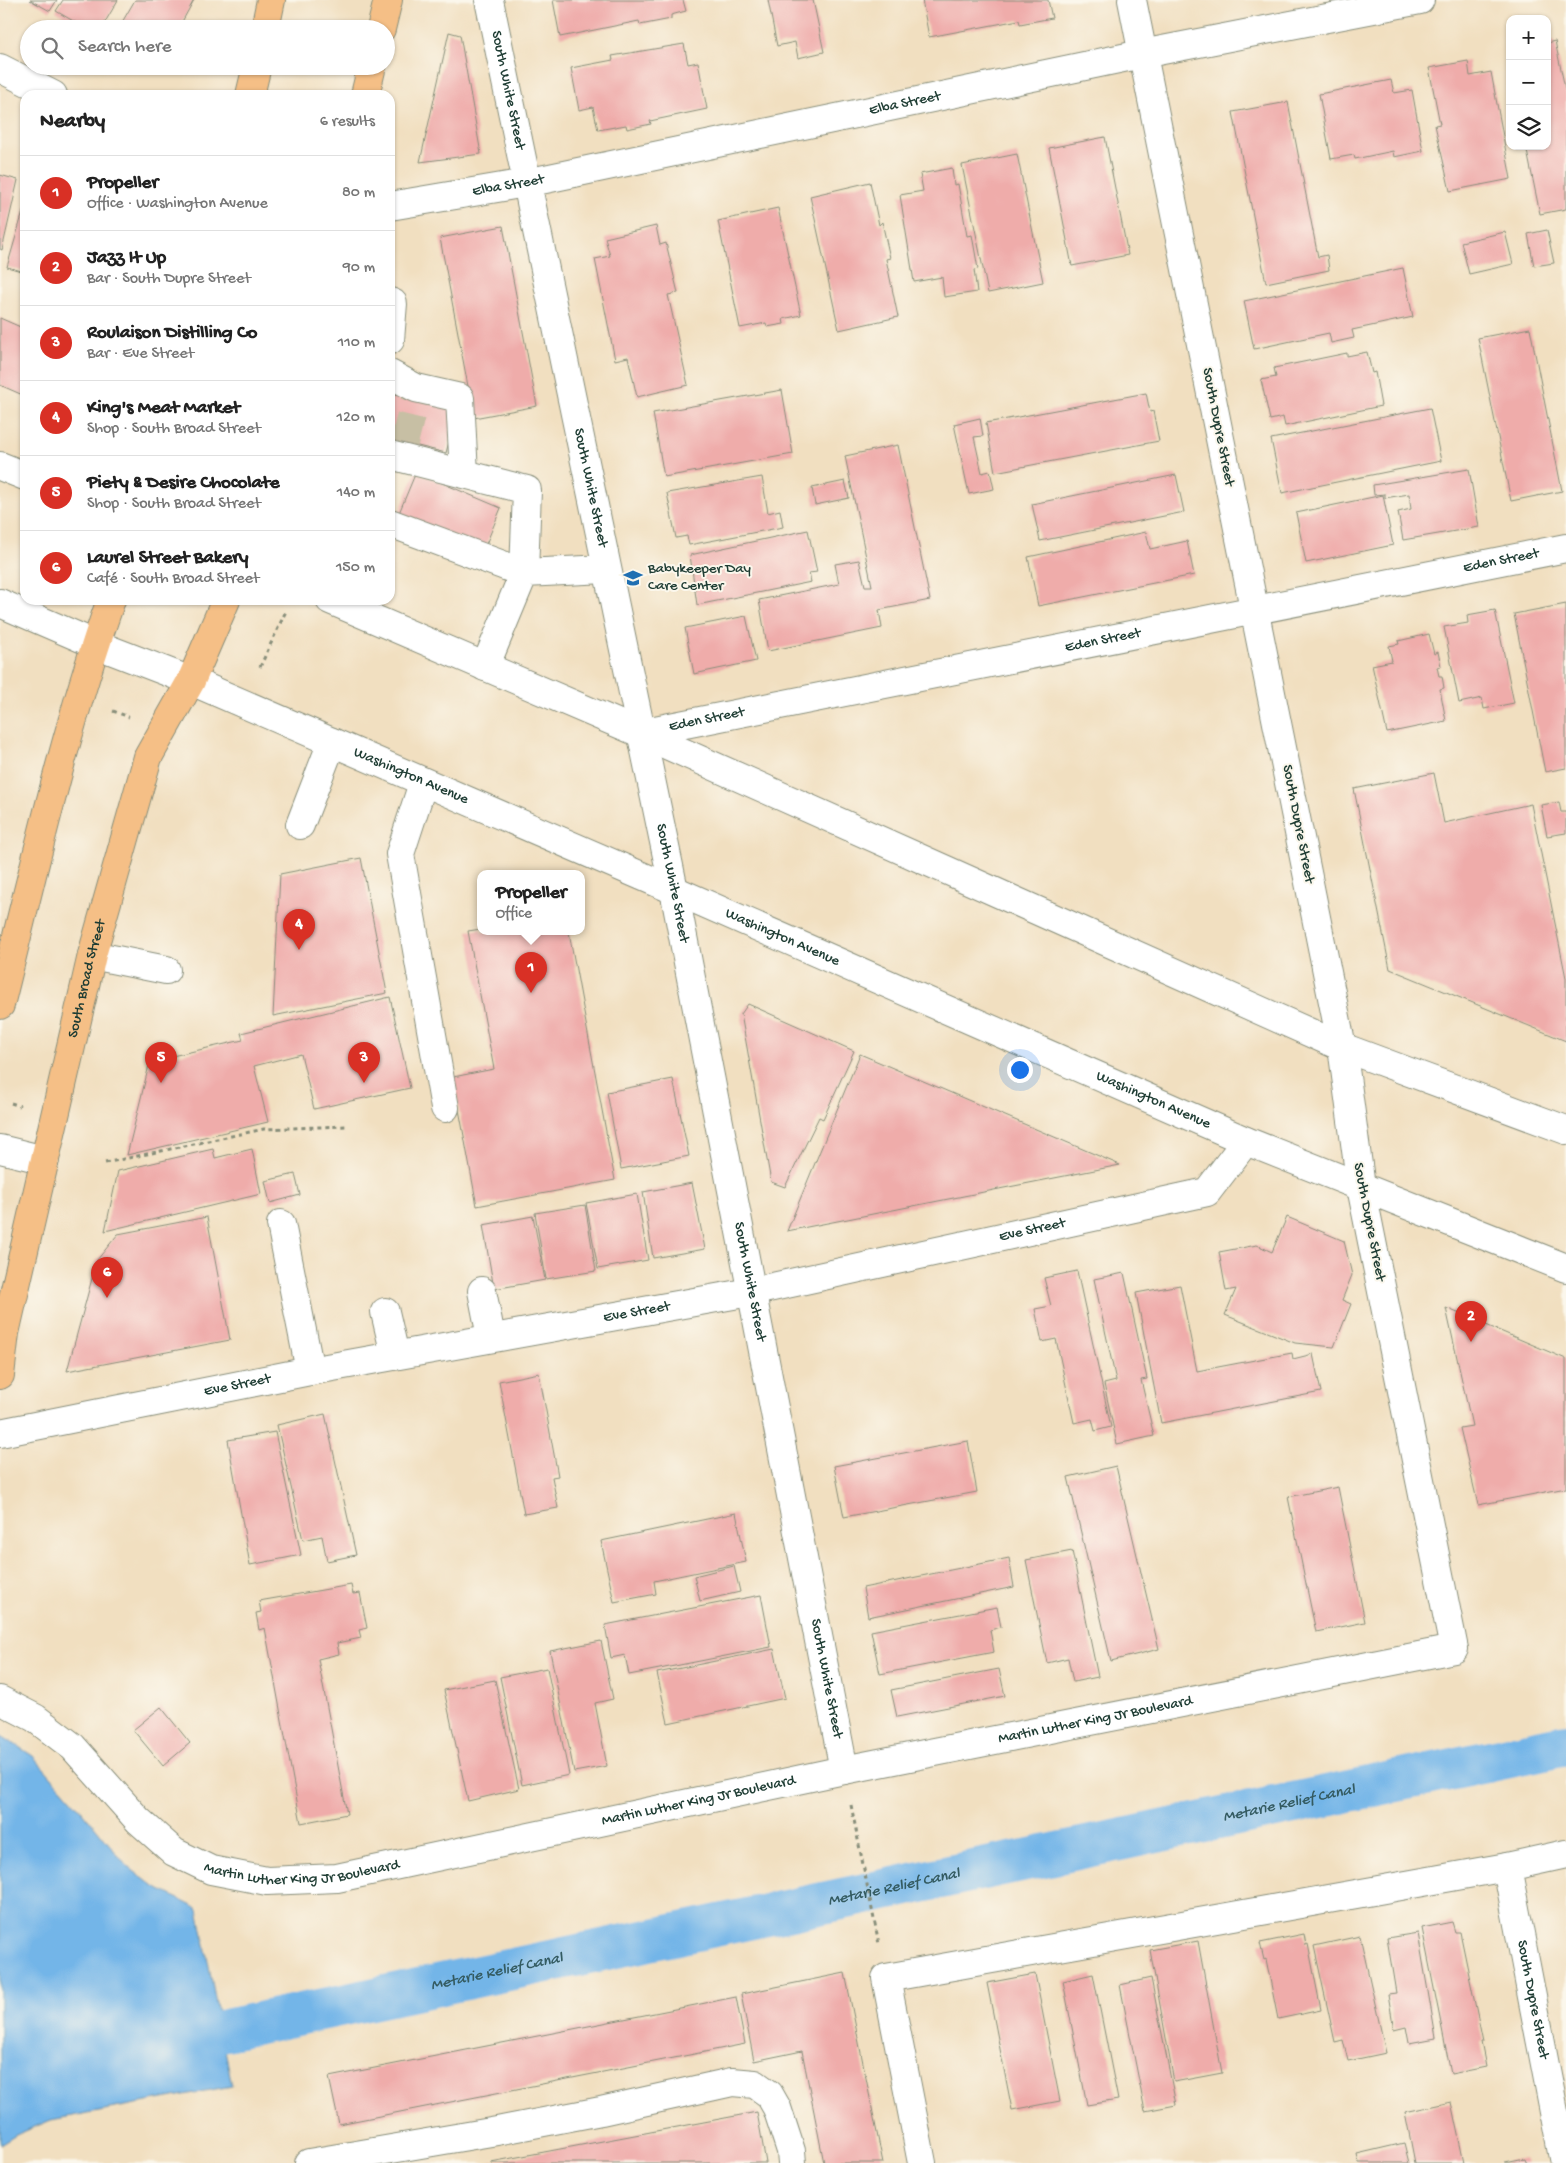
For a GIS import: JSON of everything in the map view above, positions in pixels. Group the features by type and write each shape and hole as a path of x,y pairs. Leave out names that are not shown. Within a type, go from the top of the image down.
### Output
{"main road":[{"path":"267,20 271,0"},
{"path":"383,20 388,0"},
{"path":"251,90 255,75"},
{"path":"367,90 370,75"},
{"path":"0,1005 55,783 95,644 109,605"},
{"name":"South Broad Street","path":"0,1375 5,1333 92,955 148,757 191,681 224,605"}],"street":[{"name":"South White Street","path":"490,0 526,183 674,890 750,1292 844,1770"},
{"name":"South Dupre Street","path":"1132,0 1342,1047 1361,1187 1454,1649"},
{"name":"Elba Street","path":"395,205 526,183 1142,54 1420,0"},
{"path":"0,68 43,90"},
{"path":"395,378 415,393 460,398 464,474"},
{"path":"398,452 464,474 527,490 524,573 485,667"},
{"path":"0,466 20,474"},
{"path":"395,525 524,573 606,569"},
{"name":"Eden Street","path":"640,733 1566,548"},
{"name":"Washington Avenue","path":"0,603 95,644 191,681 1246,1141 1566,1268"},
{"path":"342,605 640,733 1342,1047 1566,1130"},
{"path":"300,825 332,742"},
{"path":"424,783 400,854 445,1108"},
{"path":"92,955 166,970"},
{"name":"Eve Street","path":"0,1433 395,1355 750,1292 1207,1192 1246,1141"},
{"path":"0,1149 45,1160"},
{"path":"281,1224 310,1371"},
{"path":"482,1290 491,1337"},
{"path":"385,1312 395,1355"},
{"name":"Martin Luther King Jr Boulevard","path":"0,1700 35,1718 73,1747 138,1820 174,1852 211,1870 267,1881 338,1878 844,1770 1454,1649"},
{"path":"922,2163 886,1978 1566,1854"},
{"name":"South Dupre Street","path":"1507,1866 1564,2163"},
{"path":"309,2163 496,2132 732,2082 755,2084 769,2094 777,2108 791,2151 792,2163"}],"path":[{"path":"260,668 286,611"},
{"path":"113,711 129,717"},
{"path":"11,1103 25,1107"},
{"path":"105,1163 264,1129 346,1126"},
{"path":"844,1770 886,1978"}],"water":[{"path":"0,1735 33,1756 83,1812 126,1865 153,1886 198,1909 232,2086 51,2120 16,2135 0,2145"}],"building":[{"path":"30,0 57,0 50,11"},
{"path":"63,0 118,0 106,20 72,20 56,11"},
{"path":"135,0 194,0 183,20 123,20"},
{"path":"553,0 683,0 686,11 671,15 671,19 640,25 639,21 560,37"},
{"path":"768,0 813,0 824,52 798,58 795,42 777,46"},
{"path":"922,0 1048,0 1052,18 1020,24 1019,20 929,37"},
{"path":"449,32 460,35 481,154 420,162"},
{"path":"1555,41 1566,93 1566,209 1540,214 1527,150 1551,150 1551,42"},
{"path":"684,44 688,64 698,62 707,109 650,121 651,124 627,129 626,125 598,130 593,107 579,110 571,68 613,60 612,56"},
{"path":"1468,61 1470,76 1491,72 1511,179 1450,191 1435,125 1440,124 1429,68"},
{"path":"1391,80 1394,93 1412,90 1423,151 1394,157 1393,151 1355,159 1354,155 1331,159 1319,94"},
{"path":"1288,102 1318,257 1327,255 1329,270 1266,283 1233,112"},
{"path":"1105,137 1128,255 1072,266 1049,148"},
{"path":"1017,154 1043,282 988,293 962,165"},
{"path":"952,168 954,185 958,184 967,236 972,235 978,269 974,270 977,292 944,297 942,277 914,282 900,195 923,191 920,174"},
{"path":"0,175 18,180 2,250 0,249"},
{"path":"870,182 879,225 882,222 890,258 886,259 898,317 839,330 810,196"},
{"path":"778,208 801,315 783,319 784,324 767,327 766,323 740,328 718,221"},
{"path":"20,222 20,271 7,267"},
{"path":"503,226 537,406 474,418 440,238"},
{"path":"656,226 660,245 666,243 678,293 668,295 688,385 637,397 628,357 615,360 595,259 610,256 605,238"},
{"path":"1547,230 1554,263 1534,266 1528,234"},
{"path":"1505,232 1513,264 1469,274 1461,242"},
{"path":"1403,268 1413,317 1352,330 1354,338 1331,343 1329,333 1254,349 1244,301"},
{"path":"0,318 20,327 20,394 0,385"},
{"path":"1530,328 1562,491 1511,501 1478,338"},
{"path":"1367,352 1372,373 1375,372 1381,406 1285,426 1283,417 1270,420 1261,380 1276,377 1274,368 1347,353 1347,356"},
{"path":"782,390 793,454 664,477 653,413"},
{"path":"1146,393 1150,412 1153,411 1159,441 995,472 986,423"},
{"path":"395,394 457,409 446,453 395,440"},
{"path":"1430,408 1441,461 1282,493 1271,439"},
{"path":"980,418 983,436 974,437 982,473 990,471 994,489 969,494 954,424"},
{"path":"898,445 930,600 879,610 882,628 768,651 759,600 839,584 835,564 859,560 865,586 872,586 845,456"},
{"path":"1469,469 1479,527 1403,540 1398,512 1411,509 1409,494 1385,498 1385,494 1374,495 1373,485"},
{"path":"416,472 501,508 484,549 399,513"},
{"path":"1176,475 1184,512 1040,541 1032,504"},
{"path":"762,477 768,513 780,510 783,527 689,545 687,536 676,538 667,493"},
{"path":"845,481 849,498 815,505 812,488"},
{"path":"1383,495 1393,545 1306,563 1296,513"},
{"path":"808,530 817,572 809,573 811,582 697,605 690,555"},
{"path":"1146,532 1150,549 1187,541 1194,575 1038,606 1028,557"},
{"path":"1566,604 1566,768 1545,772 1514,614"},
{"path":"1495,610 1514,703 1484,709 1482,698 1459,703 1444,627 1468,623 1467,615"},
{"path":"746,616 756,661 694,674 685,628"},
{"path":"1429,634 1434,654 1438,652 1441,666 1437,667 1439,676 1442,676 1444,688 1440,689 1446,721 1387,733 1372,665 1392,661 1389,646 1399,644 1398,641"},
{"path":"1434,773 1444,823 1531,804 1566,978 1566,1041 1390,969 1354,789"},
{"path":"1559,802 1561,812 1566,812 1566,833 1547,836 1541,805"},
{"path":"361,858 387,993 273,1016 280,874"},
{"path":"477,930 477,935 570,935 615,1180 477,1206 453,1077 494,1069 468,931"},
{"path":"390,997 410,1088 314,1109 301,1054 254,1066 268,1122 127,1155 150,1061 243,1040 241,1033"},
{"path":"748,1004 854,1051 823,1119 819,1117 785,1187 771,1182 741,1014"},
{"path":"860,1054 1120,1165 787,1231"},
{"path":"673,1079 689,1156 621,1169 607,1092"},
{"path":"213,1149 215,1158 252,1149 261,1194 105,1231 118,1171"},
{"path":"295,1174 300,1195 270,1203 265,1181"},
{"path":"692,1183 705,1249 653,1258 643,1192"},
{"path":"637,1194 648,1260 598,1269 586,1203"},
{"path":"585,1205 596,1271 546,1279 535,1213"},
{"path":"533,1216 545,1280 494,1289 483,1225"},
{"path":"207,1217 230,1340 67,1371 97,1260 118,1234"},
{"path":"1287,1217 1344,1241 1352,1275 1342,1300 1351,1304 1334,1347 1295,1343 1225,1315 1236,1289 1226,1291 1219,1252 1257,1245 1272,1252"},
{"path":"1077,1271 1111,1427 1095,1431 1092,1419 1074,1423 1056,1339 1042,1342 1035,1309 1051,1306 1044,1278"},
{"path":"1124,1273 1147,1379 1141,1380 1154,1436 1117,1444 1104,1384 1116,1381 1094,1279"},
{"path":"1180,1285 1197,1371 1292,1353 1293,1359 1313,1354 1321,1392 1161,1423 1136,1293"},
{"path":"1446,1308 1566,1359 1566,1488 1478,1505 1460,1428 1472,1426"},
{"path":"539,1373 558,1476 552,1477 558,1508 524,1514 499,1381"},
{"path":"325,1414 356,1555 327,1561 322,1536 303,1540 277,1425"},
{"path":"275,1432 301,1555 250,1565 228,1440"},
{"path":"968,1441 977,1492 844,1517 834,1466"},
{"path":"1116,1466 1159,1649 1111,1661 1068,1477"},
{"path":"1338,1487 1365,1622 1316,1632 1288,1497"},
{"path":"736,1513 746,1562 654,1581 656,1594 614,1602 601,1541"},
{"path":"1072,1551 1098,1677 1073,1682 1068,1658 1047,1663 1026,1560"},
{"path":"1009,1558 1014,1587 868,1617 863,1588"},
{"path":"734,1566 740,1592 700,1601 694,1576"},
{"path":"351,1585 353,1594 360,1593 367,1628 359,1630 361,1638 337,1643 339,1654 318,1659 347,1814 301,1823 265,1628 259,1630 256,1613 261,1612 259,1601"},
{"path":"761,1595 771,1647 629,1675 625,1655 611,1658 605,1625"},
{"path":"997,1607 1001,1627 990,1630 994,1652 880,1674 871,1631"},
{"path":"601,1641 613,1699 595,1703 607,1766 574,1772 550,1651"},
{"path":"774,1649 785,1698 668,1723 657,1673"},
{"path":"547,1668 569,1775 522,1785 500,1677"},
{"path":"999,1669 1005,1696 897,1717 891,1690"},
{"path":"495,1680 519,1789 468,1801 444,1690"},
{"path":"161,1707 190,1743 163,1766 133,1730"},
{"path":"1452,1922 1455,1932 1460,1932 1483,2042 1481,2042 1486,2067 1451,2074 1422,1928"},
{"path":"1418,1933 1436,2038 1409,2043 1406,2027 1394,2030 1388,1994 1396,1993 1387,1938"},
{"path":"1304,1934 1306,1945 1308,1944 1321,2010 1278,2019 1266,1959 1264,1960 1260,1943"},
{"path":"1360,1936 1386,2053 1348,2061 1343,2040 1335,2042 1314,1946"},
{"path":"1198,1941 1222,2073 1174,2082 1150,1950"},
{"path":"845,1973 883,2163 824,2163 802,2051 754,2061 741,1994"},
{"path":"1035,1974 1060,2101 1012,2110 987,1983"},
{"path":"1093,1974 1118,2100 1087,2105 1063,1981"},
{"path":"1151,1978 1176,2105 1145,2111 1120,1985"},
{"path":"736,1997 745,2044 339,2124 329,2077"},
{"path":"1451,2102 1464,2163 1415,2163 1405,2112"},
{"path":"757,2112 766,2163 491,2163 491,2162"},
{"path":"1404,2143 1409,2163 1359,2163 1357,2154"},
{"path":"1525,2158 1527,2163 1505,2163 1505,2162"}],"waterway":[{"name":"Metarie Relief Canal","path":"221,2031 1566,1745"}],"tunnel":[{"path":"404,443 415,399"}],"place":[{"name":"Babykeeper Day Care Center","path":"633,578"},
{"name":"King's Meat Market","path":"299,950"},
{"name":"Propeller","path":"531,993"},
{"name":"Piety & Desire Chocolate","path":"161,1083"},
{"name":"Roulaison Distilling Co","path":"364,1083"},
{"name":"Laurel Street Bakery","path":"107,1298"},
{"name":"Jazz It Up","path":"1471,1342"}]}
